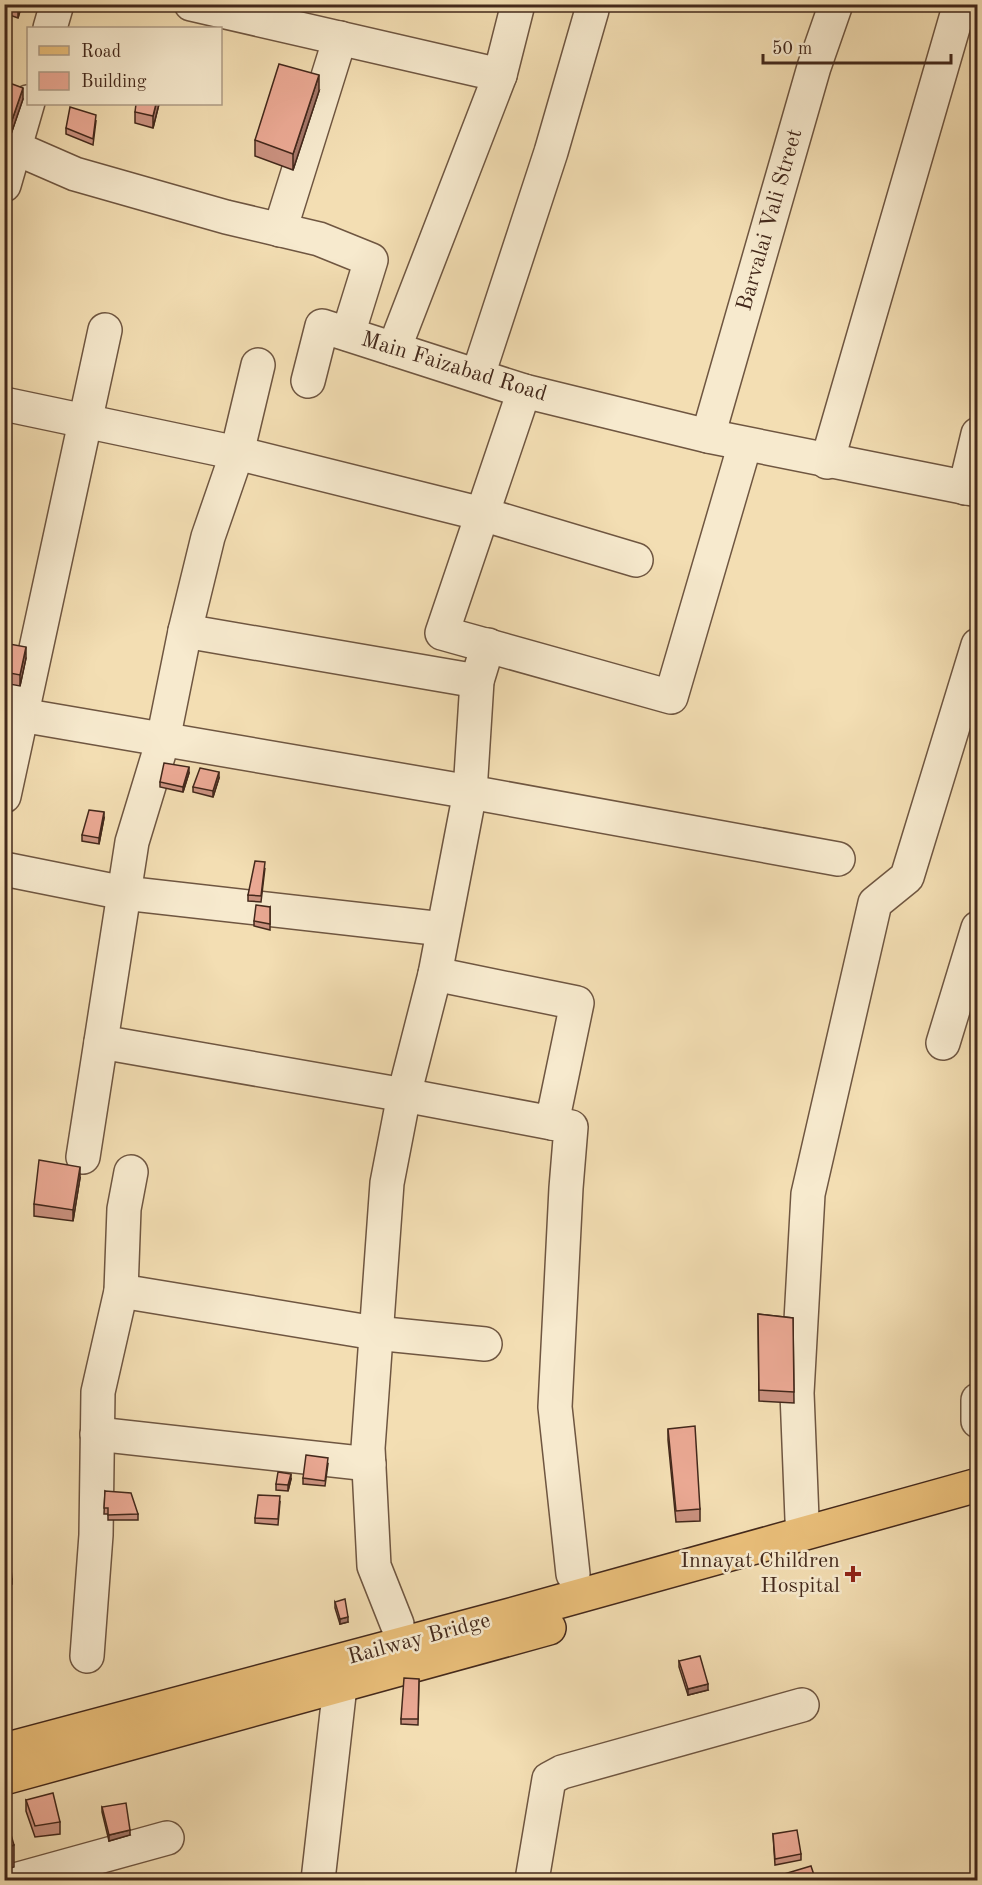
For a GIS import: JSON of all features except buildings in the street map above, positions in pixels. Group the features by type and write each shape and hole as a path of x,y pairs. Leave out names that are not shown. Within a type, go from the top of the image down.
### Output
{"main road":[{"path":"4,1726 397,1624 573,1574 757,1526 817,1522 978,1485"},
{"path":"4,1778 690,1588 771,1563 807,1548 817,1522"},
{"name":"Railway Bridge","path":"4,1750 507,1616 817,1522"}],"street":[{"path":"50,27 57,4"},
{"path":"191,4 500,75"},
{"path":"394,349 500,75 518,4"},
{"name":"Barvalai Vali Street","path":"708,436 811,78 836,4"},
{"path":"827,462 960,4"},
{"path":"478,375 550,152 592,10"},
{"path":"280,230 340,38"},
{"path":"4,185 10,145 27,104"},
{"name":"Main Faizabad Road","path":"10,145 75,174 226,217 319,239 371,260 348,334 524,391 708,436 827,462 971,489"},
{"path":"308,381 322,326 348,334"},
{"path":"4,796 105,330"},
{"path":"83,1157 132,842 163,740 185,631 208,537 237,453 258,365"},
{"path":"524,391 442,633 671,697 745,444"},
{"path":"4,404 237,453 482,514 636,560"},
{"path":"971,489 978,434"},
{"path":"185,631 477,681"},
{"path":"397,1624 374,1566 369,1464 375,1333 387,1183 404,1095 435,974 470,792 477,681 488,645"},
{"path":"817,1522 797,1393 808,1194 875,903 907,877 978,645"},
{"path":"21,716 470,792 838,859"},
{"path":"4,869 124,893 443,929"},
{"path":"943,1043 978,928"},
{"path":"435,974 576,1003 552,1123"},
{"path":"101,1042 572,1127 566,1188 555,1407 573,1574"},
{"path":"87,1656 96,1535 98,1392 121,1291 124,1209 131,1172"},
{"path":"121,1291 375,1333 485,1344"},
{"path":"978,1401 978,1421"},
{"path":"97,1434 369,1464"},
{"path":"318,1881 340,1686"},
{"path":"532,1881 549,1779 562,1772 802,1705"},
{"path":"15,1881 167,1838"}],"place":[{"name":"Innayat Children Hospital","path":"853,1574"}]}
